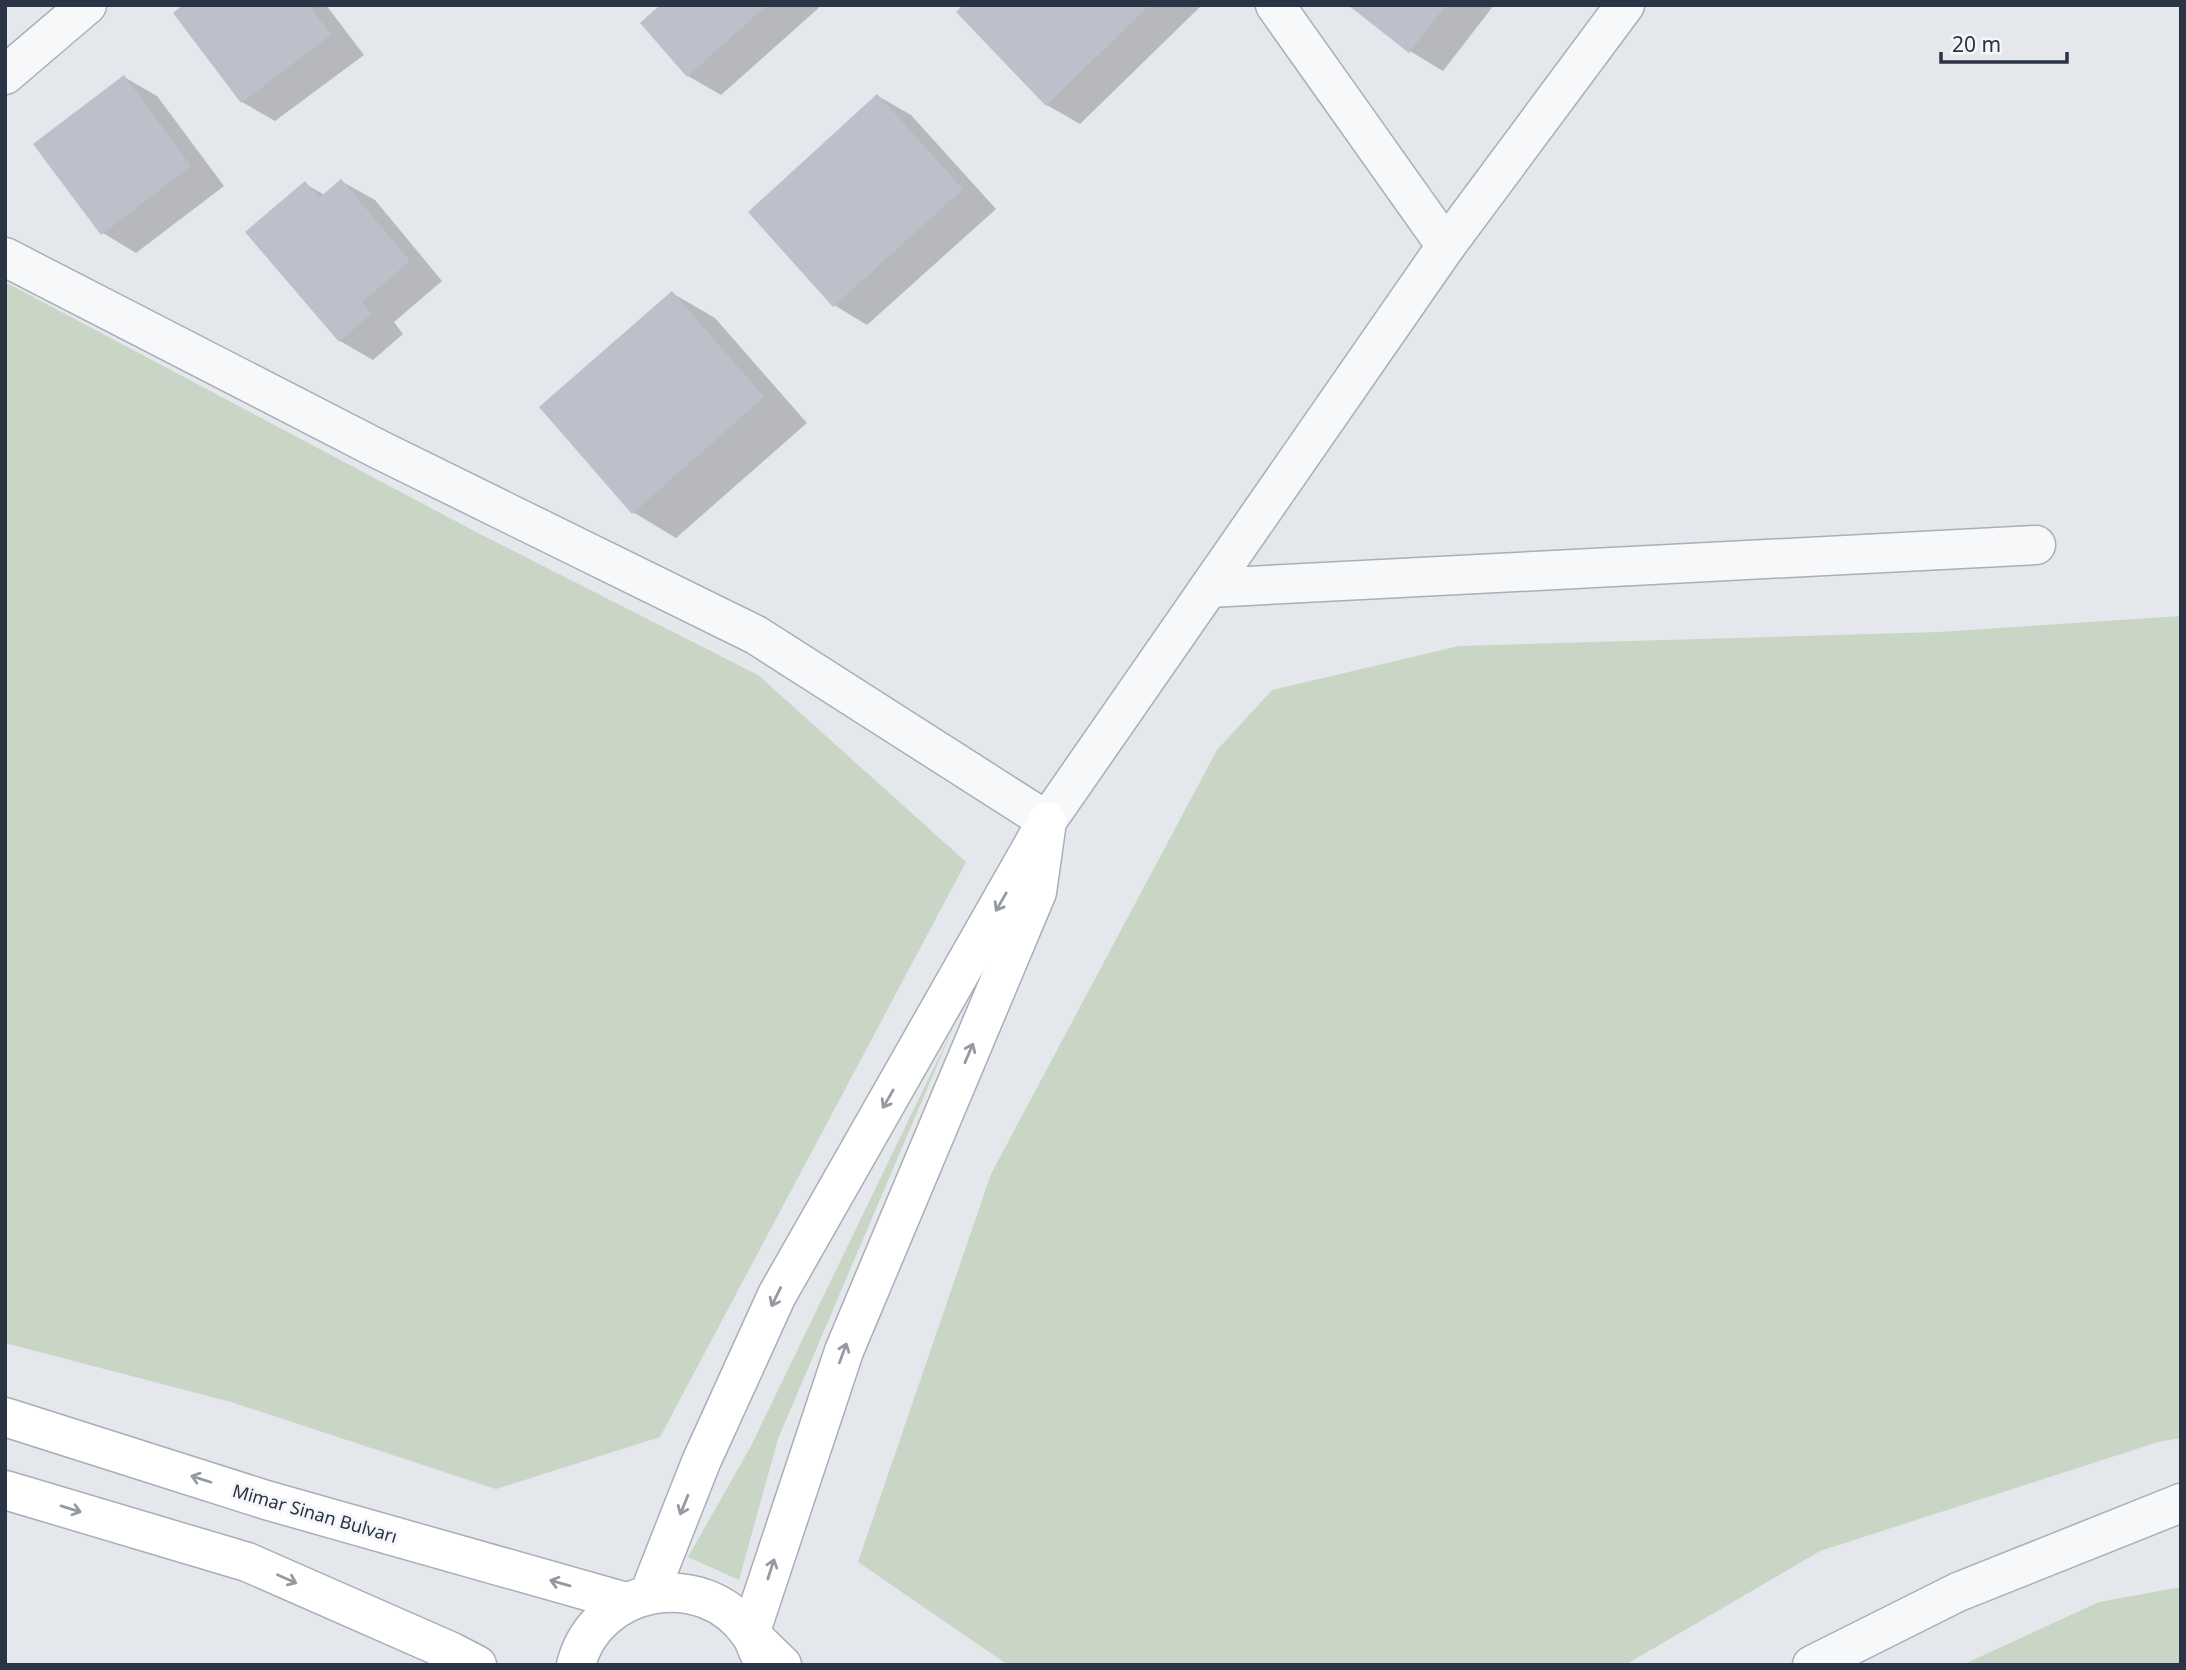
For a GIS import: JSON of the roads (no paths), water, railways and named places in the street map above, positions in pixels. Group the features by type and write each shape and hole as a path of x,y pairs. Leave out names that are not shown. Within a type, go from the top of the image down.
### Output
{"main road":[{"path":"576,1665 580,1650 599,1622 638,1598 777,1295 1047,821"},
{"path":"757,1649 844,1351 1037,892 1047,821"},
{"name":"Mimar Sinan Bulvarı","path":"5,1416 266,1500 638,1598 678,1592 706,1599 730,1613 757,1649 782,1665"},
{"path":"5,1490 247,1562 477,1665"}],"street":[{"path":"9,64 87,5"},
{"path":"1275,5 1446,246"},
{"path":"5,257 380,450 756,635 1047,821 1446,246 1626,5"},
{"path":"1209,588 2036,545"},
{"path":"1812,1665 1958,1592 2181,1503"}]}
